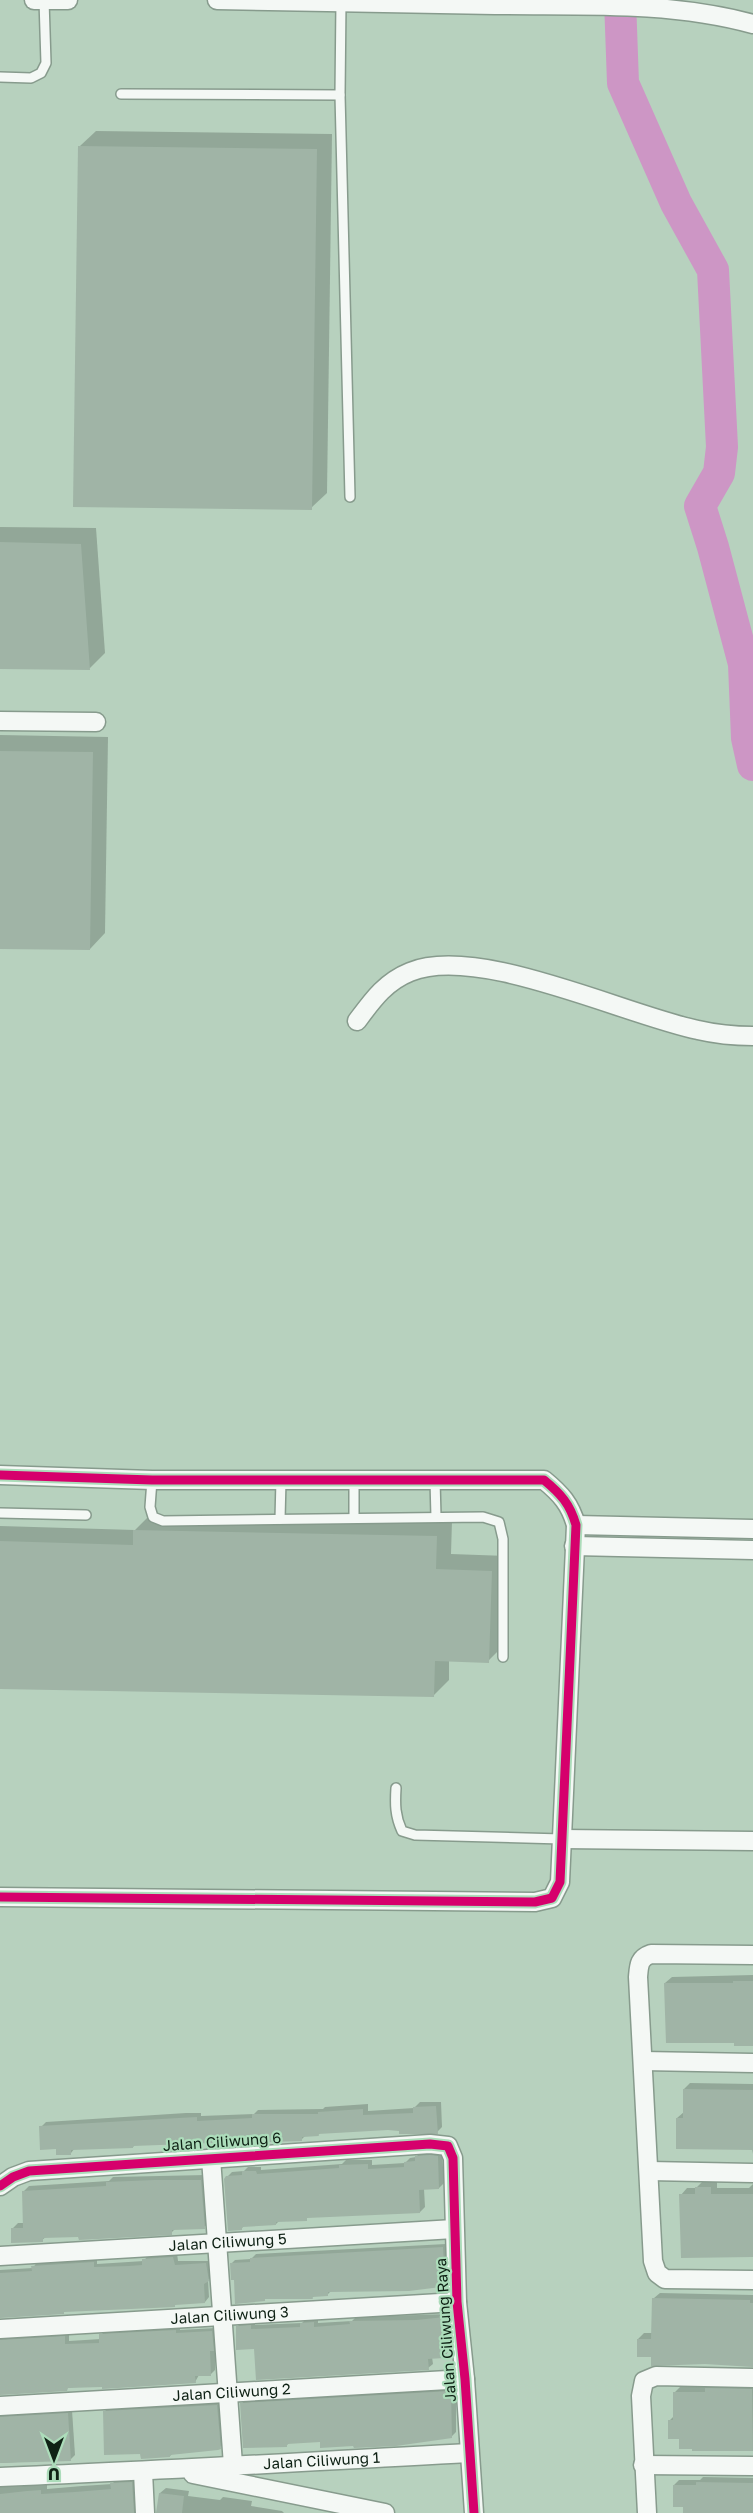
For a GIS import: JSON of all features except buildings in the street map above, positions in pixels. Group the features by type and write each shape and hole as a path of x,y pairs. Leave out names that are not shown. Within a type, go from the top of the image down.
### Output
{"street":[{"path":"34,0 68,0"},
{"path":"217,0 498,3 728,9 753,24"},
{"path":"0,721 96,722"},
{"path":"357,1021 378,993 395,980 411,972 432,966 457,965 541,983 699,1030 753,1036"},
{"path":"0,1475 152,1480 544,1480 564,1496 576,1525 560,1882 552,1898 535,1902 0,1897"},
{"path":"576,1525 753,1529"},
{"path":"574,1546 753,1550"},
{"path":"562,1839 753,1841"},
{"path":"753,1955 651,1954 644,1956 639,1963 638,1977 653,2261 657,2273 665,2279 753,2280"},
{"path":"643,2061 753,2063"},
{"name":"Jalan Ciliwung 6","path":"1,2186 13,2177 29,2171 430,2144 448,2146"},
{"name":"Jalan Ciliwung Raya","path":"448,2146 453,2158 457,2302 474,2513"},
{"path":"211,2158 233,2465"},
{"path":"648,2171 753,2173"},
{"name":"Jalan Ciliwung 5","path":"0,2256 454,2229"},
{"name":"Jalan Ciliwung 3","path":"0,2330 457,2302"},
{"path":"647,2513 641,2396 644,2381 656,2376 753,2378"},
{"name":"Jalan Ciliwung 2","path":"0,2406 465,2379"},
{"name":"Jalan Ciliwung 1","path":"0,2476 143,2472 469,2453"},
{"path":"644,2465 753,2466"},
{"name":"Jalan Ciliwung 1","path":"174,2470 385,2513"},
{"path":"143,2472 145,2513"}],"lane":[{"path":"0,77 31,78 41,73 46,63 44,0"},
{"path":"341,2 340,95 350,497"},
{"path":"121,94 340,95"},
{"path":"152,1480 150,1507 153,1517 163,1521 483,1517 499,1522 503,1539 503,1657"},
{"path":"280,1519 281,1480"},
{"path":"354,1480 354,1518"},
{"path":"435,1480 436,1517"},
{"path":"0,1513 86,1515"},
{"path":"396,1788 394,1807 397,1819 402,1831 415,1835 562,1839"}],"waterway":[{"path":"620,0 623,83 676,203 713,270 722,447 719,473 700,506 744,664 747,738 753,765"}],"cycle path":[{"path":"0,1475 152,1480 544,1480 564,1500 576,1525 560,1882 552,1898 535,1902 0,1897"},
{"path":"0,2186 13,2177 29,2171 430,2144 448,2146 453,2158 457,2302 474,2513"}]}
